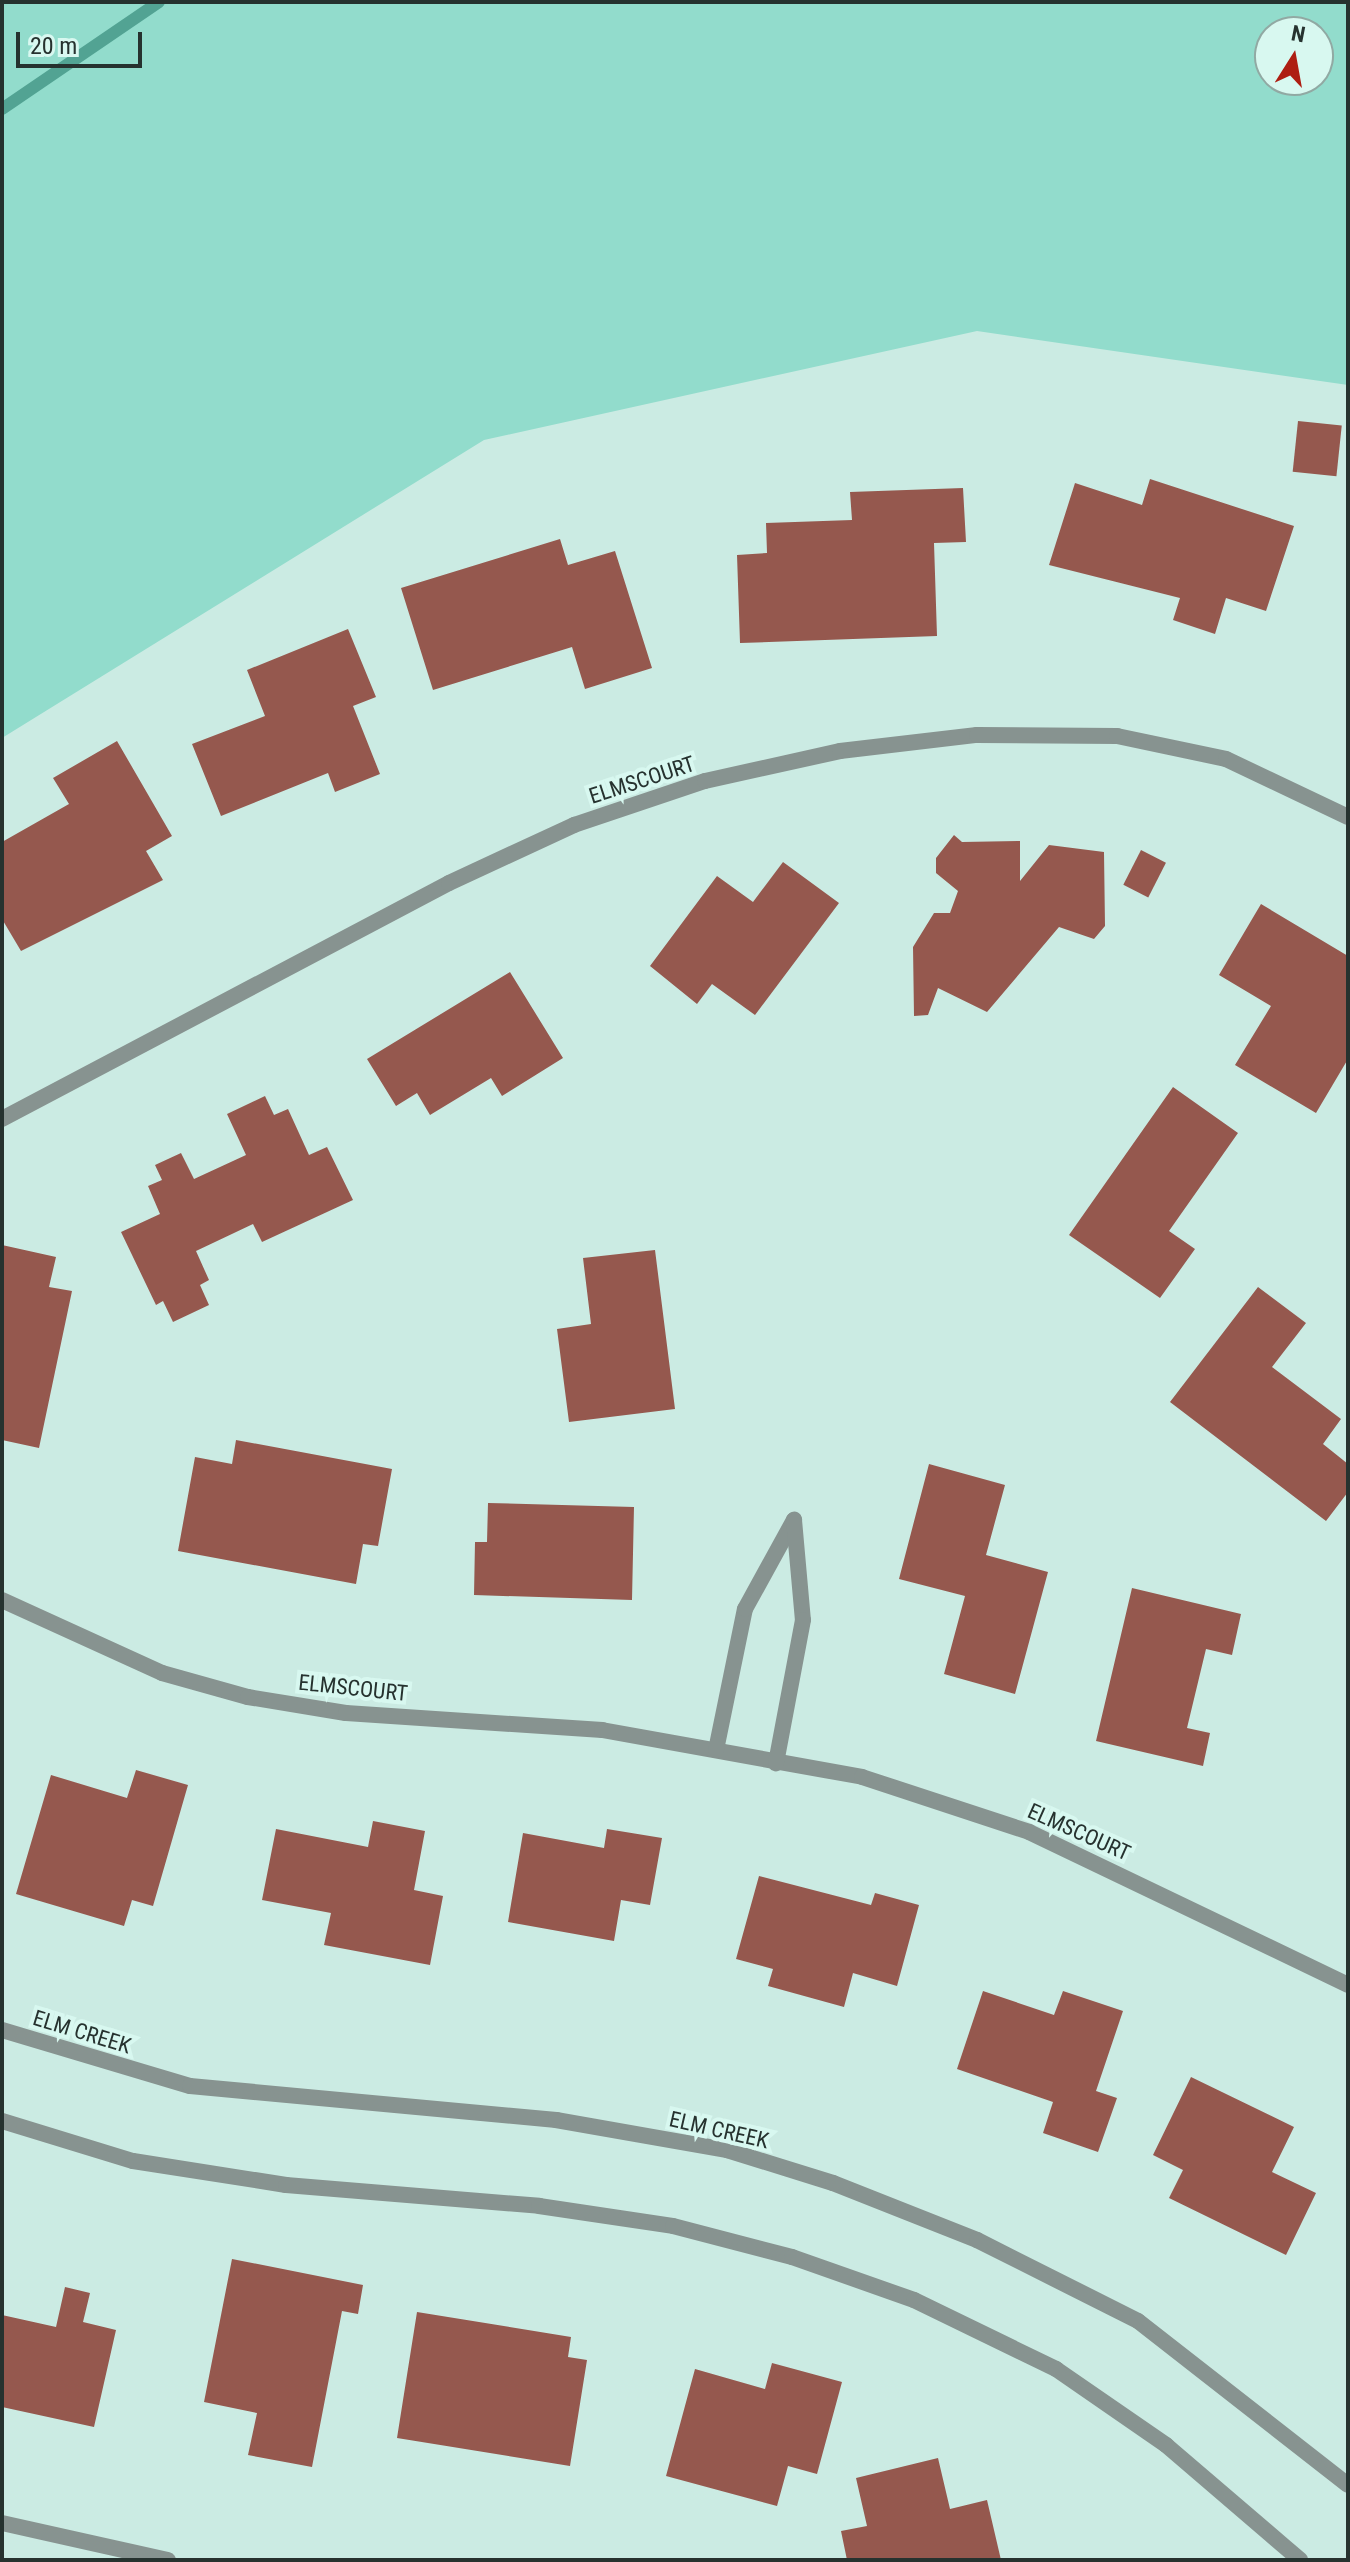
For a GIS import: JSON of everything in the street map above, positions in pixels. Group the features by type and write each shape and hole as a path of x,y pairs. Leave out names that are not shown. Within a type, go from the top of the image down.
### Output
{"street":[{"name":"ELMSCOURT","path":"2,1119 449,883 574,825 705,781 810,758 977,735 1117,736 1226,759 1348,817"},
{"path":"716,1750 745,1609 794,1520 803,1620 776,1763"},
{"name":"ELMSCOURT","path":"2,1600 162,1673 248,1697 346,1713 602,1730 862,1777 1029,1832 1348,1985"},
{"name":"ELM CREEK","path":"2,2030 190,2086 556,2120 727,2150 833,2183 977,2240 1138,2321 1348,2485"},
{"path":"2,2121 133,2161 286,2185 539,2206 673,2226 792,2257 914,2300 1056,2369 1166,2445 1300,2560"},
{"path":"2,2523 157,2559"}],"green space":[{"path":"2,2 1348,2 1348,385 977,331 484,440 2,738"}],"building":[{"path":"1298,421 1342,426 1336,476 1293,472"},
{"path":"1150,479 1294,526 1266,611 1226,598 1215,634 1173,620 1180,598 1049,565 1075,483 1142,505"},
{"path":"963,488 966,542 934,543 937,636 740,643 737,555 767,553 766,523 852,520 850,492"},
{"path":"560,539 568,565 615,551 652,668 585,689 572,647 433,690 401,588"},
{"path":"348,629 376,697 353,706 380,774 335,792 328,773 221,816 192,744 265,716 247,670"},
{"path":"117,741 172,836 146,851 163,880 21,951 2,919 2,842 69,804 53,778"},
{"path":"954,835 962,842 1020,841 1020,881 1049,845 1104,852 1105,926 1094,939 1059,927 987,1012 938,988 928,1015 914,1016 913,947 934,913 950,913 958,891 936,873 936,858"},
{"path":"1141,850 1166,863 1148,897 1123,885"},
{"path":"783,862 839,903 755,1015 712,984 697,1004 650,966 717,876 753,902"},
{"path":"1261,904 1348,956 1348,1059 1316,1113 1235,1065 1271,1006 1219,975"},
{"path":"510,972 563,1058 502,1096 491,1078 430,1115 417,1093 396,1106 367,1059"},
{"path":"1173,1087 1238,1133 1169,1231 1195,1249 1160,1298 1069,1235"},
{"path":"265,1096 274,1115 288,1109 309,1155 327,1147 353,1200 262,1242 253,1224 196,1251 209,1280 200,1285 209,1305 173,1322 163,1301 156,1305 121,1232 160,1214 148,1186 162,1180 155,1165 181,1153 194,1179 246,1155 227,1114"},
{"path":"2,1245 56,1257 49,1287 72,1291 39,1448 2,1440"},
{"path":"655,1250 675,1409 569,1422 557,1329 591,1324 583,1258"},
{"path":"1258,1287 1306,1323 1272,1367 1341,1419 1323,1444 1348,1464 1348,1492 1326,1521 1170,1402"},
{"path":"236,1440 392,1469 378,1546 363,1544 356,1584 178,1551 195,1457 232,1464"},
{"path":"929,1464 1005,1485 986,1555 1048,1572 1015,1694 944,1674 965,1596 899,1579"},
{"path":"488,1503 634,1507 632,1600 474,1595 475,1542 487,1542"},
{"path":"1132,1588 1241,1614 1232,1655 1206,1649 1187,1728 1210,1733 1203,1766 1096,1741"},
{"path":"136,1770 188,1785 153,1906 132,1900 124,1926 16,1894 51,1775 127,1798"},
{"path":"373,1821 425,1831 414,1890 443,1896 430,1965 324,1945 331,1913 262,1900 276,1829 368,1847"},
{"path":"607,1829 662,1838 650,1905 621,1900 614,1941 508,1922 523,1833 604,1848"},
{"path":"759,1876 871,1905 875,1893 919,1905 897,1986 853,1973 844,2007 768,1986 773,1969 736,1959"},
{"path":"983,1991 1054,2015 1063,1991 1123,2011 1096,2091 1117,2098 1098,2152 1043,2133 1053,2102 957,2069"},
{"path":"1191,2077 1294,2127 1272,2172 1316,2193 1286,2255 1169,2198 1183,2170 1153,2155"},
{"path":"232,2259 363,2285 358,2314 342,2311 312,2467 248,2455 257,2413 204,2402"},
{"path":"65,2287 90,2293 83,2322 116,2330 94,2427 2,2407 2,2315 56,2327"},
{"path":"417,2312 571,2337 568,2357 587,2360 570,2466 397,2438"},
{"path":"772,2363 842,2382 817,2474 788,2466 777,2506 666,2476 695,2369 765,2389"},
{"path":"938,2458 950,2509 987,2500 1001,2560 847,2560 841,2531 867,2526 856,2478"}],"waterway":[{"path":"2,109 159,2"}]}
